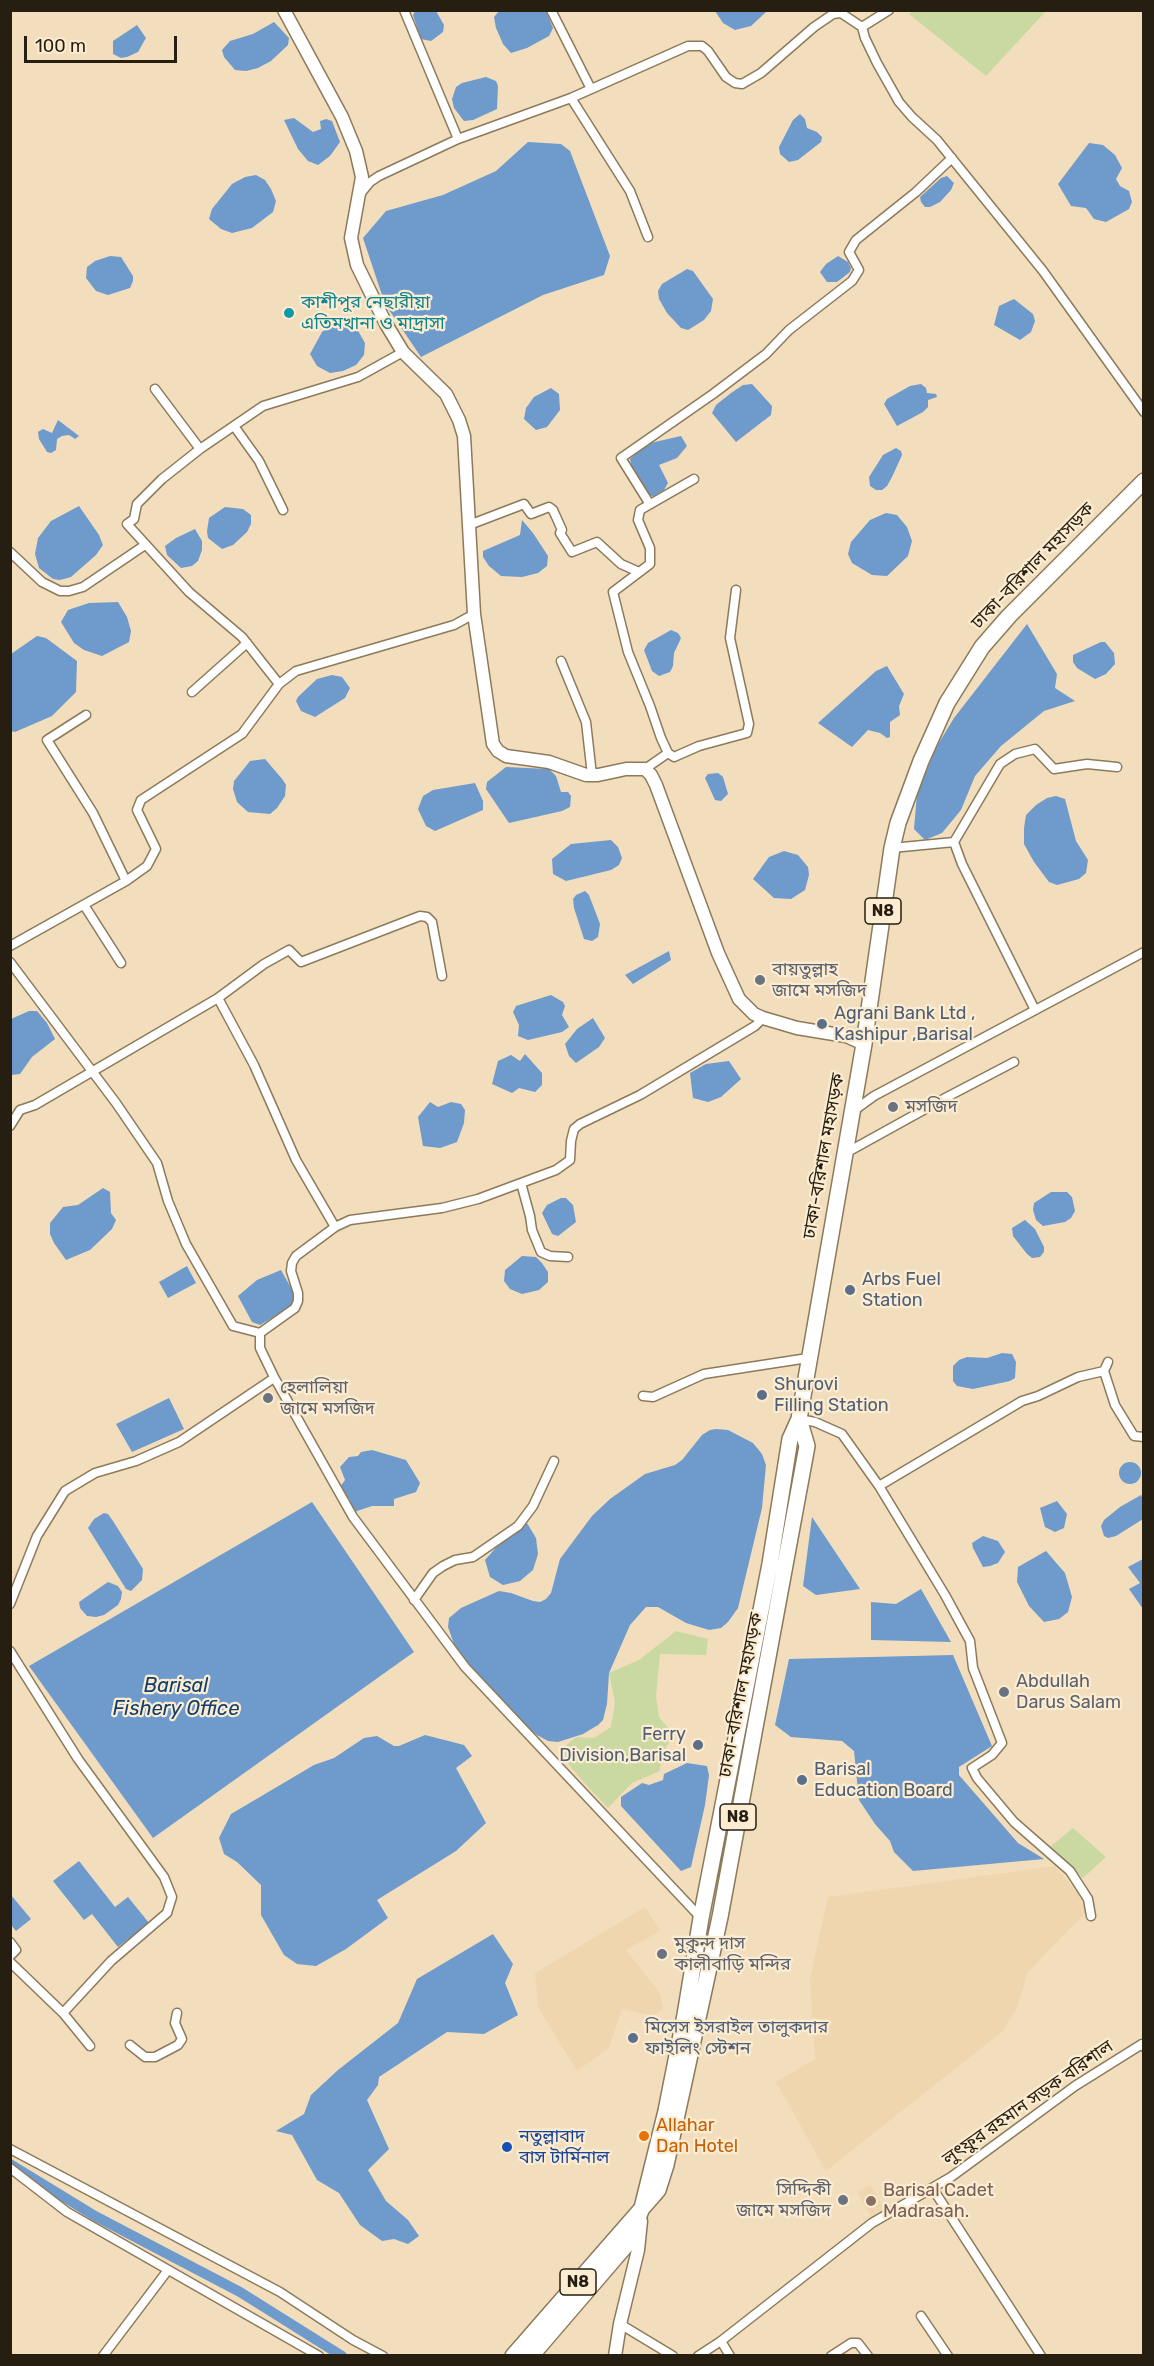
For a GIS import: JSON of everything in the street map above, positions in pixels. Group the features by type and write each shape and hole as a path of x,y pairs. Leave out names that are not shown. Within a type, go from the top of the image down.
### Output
{"highway":[{"name":"ঢাকা-বরিশাল মহাসড়ক","path":"642,2208 666,2111 685,2016 701,1918 768,1575 790,1439 799,1419 864,1044 892,848 898,824 925,752 947,703 982,647 1009,616 1142,488"},
{"name":"ঢাকা-বরিশাল মহাসড়ক","path":"642,2208 658,2190 666,2165 718,1929 807,1446 799,1419"},
{"name":"N8","path":"513,2355 642,2208"},
{"name":"N8","path":"531,2355 628,2243 642,2208"}],"street":[{"path":"284,10 342,117 360,166 361,194 352,227 352,250 386,324 402,352 446,394 464,436 474,614 493,744 506,756 549,762 592,775 626,769 645,769 668,753"},
{"path":"404,10 459,139"},
{"path":"551,10 590,87"},
{"path":"862,27 890,10"},
{"path":"361,194 370,182 379,176 459,139 571,98 590,87 694,45 702,46 708,51 726,77 735,83 742,84 761,73 814,27 840,12 862,27 877,63 899,102 952,158 1042,271 1143,412"},
{"path":"571,98 630,190 648,237"},
{"path":"649,503 621,458 766,354 789,330 852,281 858,270 849,252 856,240 916,192 952,158"},
{"path":"279,684 247,643 189,592 127,524 134,519 137,504 162,479 200,449 263,406 358,377 402,352"},
{"path":"155,389 200,449"},
{"path":"234,426 260,460 283,510"},
{"path":"694,479 640,510 638,520 650,548 650,564 613,592 628,652 668,753 674,757 699,746 747,732 749,724 730,638 736,590"},
{"path":"469,525 524,504 531,514 549,507 553,510 562,530 560,533 572,552 597,542 621,564 639,572"},
{"path":"10,552 42,582 60,591 69,591 83,587 146,545"},
{"path":"10,946 126,881 147,866 156,849 137,810 141,800 242,734 266,699 279,684 296,671 454,626 474,614"},
{"path":"192,692 247,643"},
{"path":"561,661 586,722 592,775"},
{"path":"86,715 47,740 93,813 126,881"},
{"path":"954,842 1000,764 1015,754 1035,749 1054,770 1087,764 1117,767"},
{"path":"645,769 656,785 733,988 746,1007 763,1018 797,1028 846,1036 864,1044"},
{"path":"892,848 954,842"},
{"path":"954,842 962,864 1035,1010"},
{"path":"84,905 120,963"},
{"path":"10,1126 20,1110 35,1105 218,998 264,964 290,950 301,962 420,916 427,917 432,922 442,976"},
{"path":"852,1113 874,1096 1143,952"},
{"path":"10,962 116,1103 157,1164 168,1201 186,1244 233,1326 260,1333"},
{"path":"218,998 254,1065 296,1160 335,1227"},
{"path":"260,1333 295,1308 298,1293 291,1271 291,1263 296,1256 335,1227 350,1220 442,1208 478,1199 556,1170 570,1160 570,1141 574,1129 580,1124 640,1095 755,1026 763,1018"},
{"path":"844,1154 1014,1062"},
{"path":"520,1183 535,1240 541,1252 550,1256 568,1257"},
{"path":"260,1333 260,1347 274,1378 353,1517 465,1667 701,1918"},
{"path":"643,1396 653,1397 704,1374 808,1358"},
{"path":"1108,1362 1104,1371 1116,1405 1134,1436 1143,1437"},
{"path":"879,1486 1022,1401 1078,1377 1104,1371"},
{"path":"10,1604 37,1536 65,1491 95,1473 135,1461 179,1442 274,1378"},
{"path":"799,1419 815,1422 842,1434 879,1486 945,1595 970,1641 973,1668 1002,1743 992,1755 972,1768 977,1778 1014,1822 1070,1871 1088,1899 1091,1916"},
{"path":"414,1599 433,1573 455,1560 474,1557 518,1526 533,1506 554,1461"},
{"path":"10,1651 78,1759 164,1877 172,1897 167,1913 111,1961 63,2013"},
{"path":"10,1942 16,1950 10,1956"},
{"path":"10,1962 63,2013 90,2046"},
{"path":"130,2045 145,2057 155,2057 178,2045 182,2039 175,2023 177,2013"},
{"name":"লুৎফুর রহমান সড়ক বরিশাল","path":"698,2355 721,2341 872,2223 933,2189 981,2157 1075,2086 1142,2045"},
{"path":"10,2149 280,2292 353,2340 383,2355"},
{"path":"10,2168 67,2212 319,2355"},
{"path":"933,2189 1041,2355"},
{"path":"615,2355 638,2250 642,2208"},
{"path":"103,2355 168,2270"},
{"path":"921,2316 948,2355"},
{"path":"620,2324 673,2355"},
{"path":"721,2341 730,2355"},
{"path":"831,2355 851,2343 858,2343 868,2355"}],"shaded area":[{"path":"1055,1866 1079,1895 1086,1912 1028,1972 1017,2008 1003,2031 826,2171 776,2082 815,2059 810,1978 828,1897"},
{"path":"645,1907 660,1931 626,1950 660,1993 663,2008 657,2014 649,2015 622,2009 609,2048 577,2071 538,2007 535,1973"},
{"name":"Barisal Cadet Madrasah.","path":"870,2185 885,2210 872,2218 857,2192"}],"green space":[{"path":"913,11 1046,11 986,76 909,14"},
{"path":"676,1631 708,1639 706,1655 660,1654 656,1696 659,1717 673,1734 661,1758 660,1771 632,1783 608,1808 558,1752 576,1737 594,1738 611,1727 615,1702 609,1673 639,1660"},
{"path":"1073,1828 1106,1857 1083,1878 1050,1847"}],"water":[{"path":"415,11 436,11 444,25 443,32 431,41 421,39 413,15"},
{"path":"499,11 546,11 553,28 549,36 527,48 511,53 503,44 496,28 494,17"},
{"path":"715,11 767,11 751,26 735,30 723,23"},
{"path":"274,22 289,38 288,45 271,61 258,68 246,71 235,70 224,57 222,50 230,41 253,34"},
{"path":"137,25 146,38 138,52 121,58 113,54 113,41"},
{"path":"486,77 496,81 498,86 497,109 473,120 464,121 454,108 452,99 456,87 462,83"},
{"path":"800,114 805,119 807,128 822,137 821,142 798,160 789,162 780,154 779,147 793,120"},
{"path":"294,118 313,132 321,129 320,121 326,119 332,121 340,142 330,156 318,165 308,161 298,149 284,120"},
{"path":"528,142 561,144 570,151 610,256 604,275 543,295 421,357 385,304 363,238 386,211 443,195 496,171"},
{"path":"1089,143 1103,145 1115,155 1122,168 1116,179 1120,186 1129,191 1132,202 1129,209 1106,222 1094,219 1086,208 1071,206 1058,184"},
{"path":"256,175 265,180 271,189 276,201 273,212 252,228 232,233 221,229 209,219 212,209 232,184 245,177"},
{"path":"947,176 954,183 951,190 940,202 925,207 920,197 941,178"},
{"path":"110,256 121,257 133,276 133,281 130,288 108,295 96,291 86,278 87,267 95,261"},
{"path":"838,256 848,262 850,272 837,282 827,282 820,272 826,264"},
{"path":"687,269 693,271 713,299 711,311 704,320 688,330 681,328 667,313 659,299 658,291 662,284"},
{"path":"1014,299 1033,314 1035,321 1031,332 1020,340 994,325 999,306"},
{"path":"334,322 353,322 365,343 364,355 356,365 343,371 330,373 317,366 310,354 322,332"},
{"path":"752,384 772,406 771,415 736,442 712,413 716,405 731,393 743,385"},
{"path":"921,384 926,388 927,393 936,394 937,397 928,400 928,407 923,412 897,426 884,404 887,399 910,386"},
{"path":"551,388 559,394 560,410 547,427 536,430 524,419 526,408 534,397"},
{"path":"58,420 79,436 75,439 69,435 62,436 57,439 56,450 51,453 47,452 39,439 38,432 43,429 52,433"},
{"path":"681,436 687,446 677,458 659,465 668,483 664,490 651,496 632,469 630,459 646,444"},
{"path":"896,448 901,451 902,455 892,477 887,486 882,490 876,490 870,486 869,477 883,455"},
{"path":"79,506 99,535 103,545 96,555 71,577 53,579 39,568 35,554 38,538 51,521"},
{"path":"225,507 243,509 251,515 251,524 247,532 233,545 222,549 208,538 207,531 209,518"},
{"path":"886,513 897,515 907,527 912,541 908,556 887,576 872,575 852,563 848,554 851,542 870,520"},
{"path":"522,520 548,556 547,566 538,573 522,577 501,576 489,566 483,557 483,551 520,535"},
{"path":"195,529 202,541 202,550 198,561 192,566 181,568 167,555 165,546"},
{"path":"118,602 127,617 131,631 129,642 102,656 84,650 74,643 61,622 68,610 89,603"},
{"path":"1027,624 1057,674 1055,688 1075,701 1044,711 1001,746 975,776 961,810 942,833 925,840 914,829 917,794 937,746 954,718"},
{"path":"671,630 678,633 681,638 674,653 670,672 659,676 652,671 644,650 648,643"},
{"path":"37,636 46,638 77,661 76,692 52,716 15,732 11,731 11,654"},
{"path":"1105,642 1114,653 1115,664 1106,674 1095,679 1077,668 1073,662 1073,655"},
{"path":"887,666 904,694 899,706 900,715 890,722 890,737 887,738 880,733 868,730 852,747 818,723 876,671"},
{"path":"332,675 342,677 350,688 345,698 315,717 301,711 296,701 298,697 317,679"},
{"path":"265,759 286,785 285,796 270,814 248,812 237,802 233,789 234,781 250,761"},
{"path":"506,767 549,769 556,776 561,792 568,792 571,796 570,807 562,811 509,823 486,789 487,782"},
{"path":"718,773 723,777 728,794 721,801 715,800 705,778 708,774"},
{"path":"475,783 483,801 483,810 435,831 426,826 418,809 423,796 433,790"},
{"path":"1056,796 1065,799 1076,841 1088,860 1086,873 1079,879 1057,885 1049,882 1024,844 1026,815 1047,798"},
{"path":"611,840 618,847 622,858 619,865 611,870 566,881 553,874 552,859 571,844"},
{"path":"784,851 798,855 808,867 809,875 805,890 791,899 774,898 753,879 769,857"},
{"path":"585,891 589,895 600,924 598,937 592,941 584,939 574,908 573,899"},
{"path":"669,951 671,960 633,984 625,975"},
{"path":"551,995 563,1002 565,1006 562,1015 569,1027 562,1032 528,1040 518,1036 519,1025 513,1012 516,1006"},
{"path":"29,1011 37,1011 47,1023 55,1039 32,1057 20,1074 11,1075 11,1019"},
{"path":"593,1018 605,1038 599,1047 576,1063 569,1056 565,1044 577,1029"},
{"path":"525,1054 542,1073 542,1085 535,1092 519,1088 512,1093 492,1084 498,1061 511,1055 520,1061"},
{"path":"729,1061 741,1079 721,1097 708,1102 693,1098 690,1073 706,1064"},
{"path":"430,1102 438,1107 451,1102 461,1104 465,1110 464,1123 457,1142 440,1148 423,1146 418,1117"},
{"path":"103,1188 110,1192 111,1213 116,1220 112,1229 90,1250 66,1260 50,1234 50,1223 63,1207 78,1205"},
{"path":"1051,1192 1067,1192 1072,1197 1075,1211 1065,1222 1043,1226 1036,1220 1033,1210 1034,1203"},
{"path":"566,1198 573,1205 576,1222 558,1236 552,1234 542,1213 547,1205"},
{"path":"1025,1220 1035,1229 1044,1247 1044,1252 1040,1257 1032,1258 1013,1236 1012,1228"},
{"path":"522,1256 536,1257 548,1272 548,1282 539,1290 522,1294 510,1289 504,1281 505,1270"},
{"path":"187,1266 196,1283 168,1298 159,1282"},
{"path":"281,1270 295,1295 292,1306 260,1325 252,1322 238,1296 257,1280"},
{"path":"1002,1353 1012,1354 1016,1362 1015,1378 1010,1381 973,1389 957,1386 953,1381 953,1366 959,1360 967,1357 987,1358"},
{"path":"169,1398 184,1429 132,1452 116,1424"},
{"path":"716,1429 728,1430 753,1443 762,1454 766,1465 762,1508 738,1608 721,1628 709,1630 686,1623 658,1607 646,1607 630,1625 609,1673 607,1704 603,1720 583,1734 558,1742 548,1741 537,1735 518,1720 465,1662 455,1647 448,1627 449,1618 461,1608 499,1591 533,1601 540,1602 546,1599 551,1593 560,1559 592,1516 610,1499 645,1474 675,1465 682,1460 702,1435"},
{"path":"372,1450 406,1460 420,1483 416,1492 394,1499 394,1506 372,1506 354,1512 349,1498 344,1496 340,1487 345,1480 340,1467 349,1457"},
{"path":"1130,1462 1138,1465 1141,1473 1138,1481 1130,1484 1122,1481 1119,1473 1122,1465"},
{"path":"1141,1495 1143,1519 1116,1536 1108,1538 1104,1536 1101,1526 1104,1520 1120,1507"},
{"path":"1057,1501 1067,1514 1064,1528 1055,1532 1045,1527 1040,1508"},
{"name":"Barisal Fishery Office","path":"312,1502 414,1652 153,1838 29,1666"},
{"path":"104,1513 108,1514 113,1521 143,1569 142,1580 131,1591 126,1589 88,1528 94,1519"},
{"path":"812,1517 860,1589 816,1595 803,1586"},
{"path":"527,1523 536,1538 538,1554 533,1570 520,1581 503,1585 490,1577 485,1560 502,1541"},
{"path":"983,1536 998,1541 1005,1552 998,1563 983,1567 972,1543"},
{"path":"1046,1551 1065,1573 1072,1597 1068,1612 1059,1619 1044,1622 1029,1606 1017,1582 1018,1567"},
{"path":"1143,1559 1143,1609 1129,1589 1140,1583 1128,1567"},
{"path":"108,1582 118,1586 122,1592 118,1605 104,1615 87,1616 80,1608 79,1602"},
{"path":"921,1589 951,1642 871,1640 871,1602 896,1604"},
{"path":"953,1655 992,1746 959,1767 959,1775 1018,1843 1044,1859 913,1871 894,1852 890,1841 859,1800 854,1751 842,1741 791,1737 775,1725 789,1659"},
{"path":"425,1735 464,1745 472,1756 456,1768 486,1823 456,1851 377,1900 388,1918 346,1949 316,1966 297,1964 284,1955 261,1915 261,1885 237,1862 224,1854 219,1838 231,1814 314,1765 334,1758 364,1738 377,1736 394,1746 399,1746"},
{"path":"687,1763 707,1766 709,1775 705,1805 691,1867 681,1871 621,1806 621,1797 642,1783 649,1785 663,1780 664,1774"},
{"path":"79,1861 115,1907 128,1897 149,1923 118,1947 92,1914 84,1920 53,1881"},
{"path":"11,1895 31,1919 16,1931 11,1925"},
{"path":"493,1934 513,1964 505,1983 518,2015 484,2034 447,2032 379,2077 378,2085 367,2100 389,2149 368,2170 386,2201 408,2220 419,2236 408,2244 394,2239 382,2241 360,2225 339,2193 317,2180 292,2135 276,2131 304,2114 311,2095 338,2070 398,2023 417,1979"}],"waterway":[{"path":"10,2164 95,2216 240,2292 342,2356"}],"place":[{"name":"কাশীপুর নেছারীয়া এতিমখানা ও মাদ্রাসা","path":"289,313"},
{"name":"বায়তুল্লাহ জামে মসজিদ","path":"760,980"},
{"name":"Agrani Bank Ltd , Kashipur ,Barisal","path":"822,1024"},
{"name":"মসজিদ","path":"893,1107"},
{"name":"Arbs Fuel Station","path":"850,1290"},
{"name":"Shurovi Filling Station","path":"762,1395"},
{"name":"হেলালিয়া জামে মসজিদ","path":"268,1398"},
{"name":"Abdullah Darus Salam","path":"1004,1692"},
{"name":"Ferry Division,Barisal","path":"698,1745"},
{"name":"Barisal Education Board","path":"802,1780"},
{"name":"মুকুন্দ দাস কালীবাড়ি মন্দির","path":"662,1954"},
{"name":"মিসেস ইসরাইল তালুকদার ফাইলিং স্টেশন","path":"633,2038"},
{"name":"Allahar Dan Hotel","path":"644,2136"},
{"name":"নতুল্লাবাদ বাস টার্মিনাল","path":"507,2147"},
{"name":"সিদ্দিকী জামে মসজিদ","path":"843,2200"},
{"name":"Barisal Cadet Madrasah.","path":"871,2201"}]}
